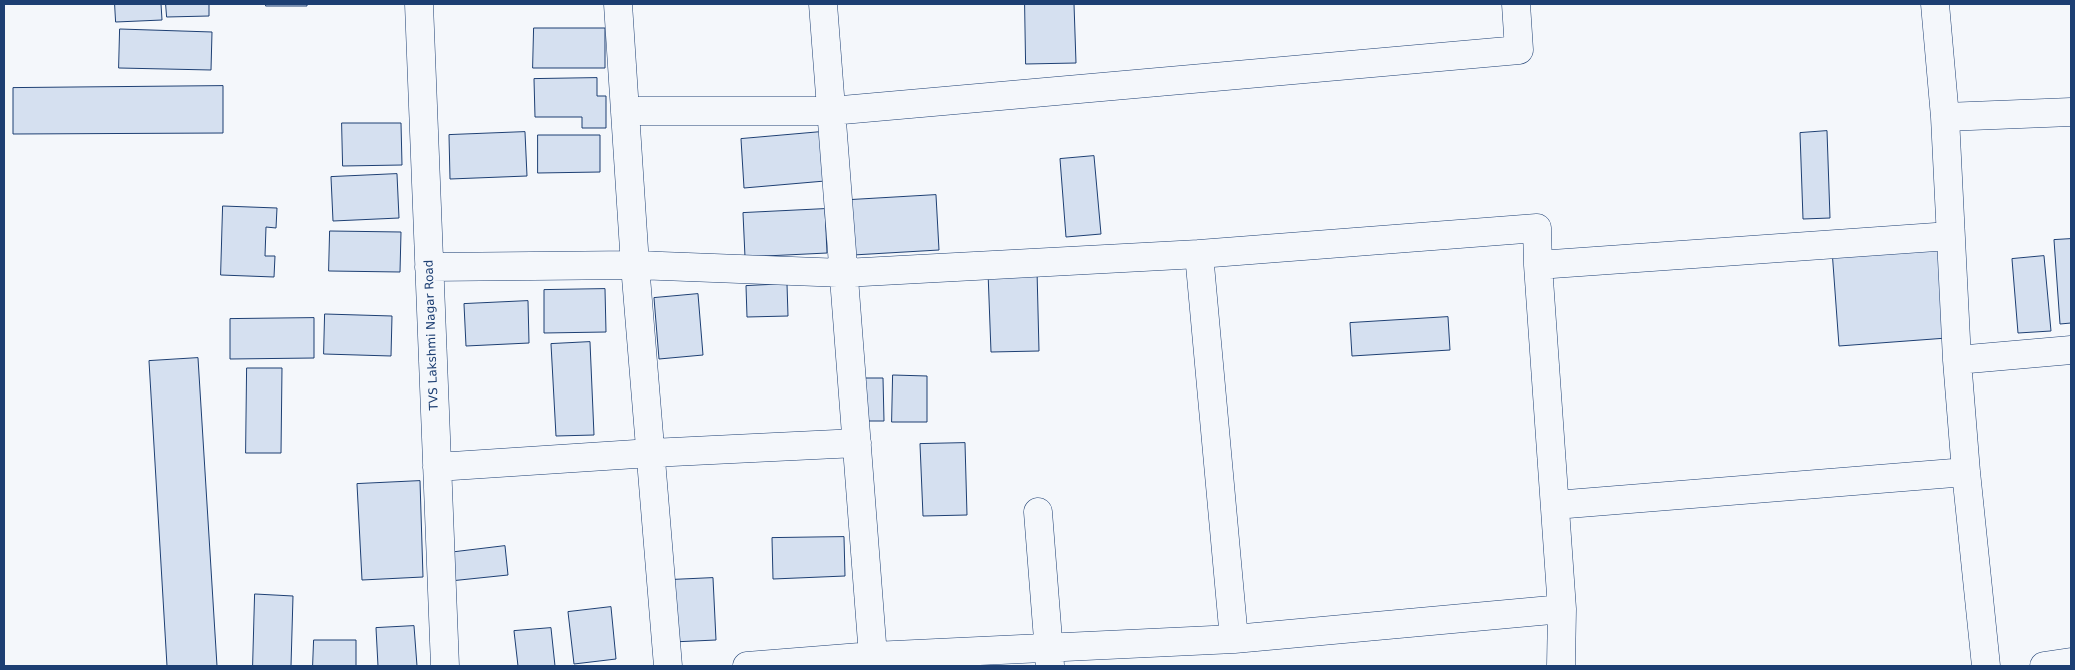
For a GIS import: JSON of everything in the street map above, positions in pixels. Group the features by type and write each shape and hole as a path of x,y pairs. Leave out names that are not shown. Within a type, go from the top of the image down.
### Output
{"street":[{"name":"TVS Lakshmi Nagar Road","path":"419,4 445,666"},
{"path":"618,4 635,265 668,666"},
{"path":"823,4 873,656"},
{"path":"626,111 831,111 1519,50 1516,4"},
{"path":"1935,4 1945,117 1957,360 1966,472 1986,666"},
{"path":"1945,117 2071,112"},
{"path":"429,267 635,265 844,273 1198,254 1537,228 1562,609 1561,666"},
{"path":"1538,265 1950,236"},
{"path":"1198,254 1234,639"},
{"path":"1957,360 2071,350"},
{"path":"437,466 651,452 857,443"},
{"path":"1555,505 1966,472"},
{"path":"1038,512 1049,657"},
{"path":"747,666 873,656 1049,657 1562,609"},
{"path":"2044,666 2071,662"}],"building":[{"path":"115,4 161,4 162,20 116,22"},
{"path":"166,4 209,4 209,16 167,17"},
{"path":"266,4 307,4 307,6 266,6"},
{"path":"1025,4 1074,4 1076,63 1026,64"},
{"path":"534,28 605,28 605,68 533,68"},
{"path":"120,29 212,32 211,70 119,68"},
{"path":"597,78 597,96 606,96 606,128 582,128 582,117 535,117 534,79"},
{"path":"223,86 223,133 13,134 13,88"},
{"path":"342,123 401,123 402,165 343,166"},
{"path":"1827,131 1830,218 1803,219 1800,133"},
{"path":"525,132 527,176 450,179 449,135"},
{"path":"821,132 825,181 744,188 741,139"},
{"path":"538,135 600,135 600,172 538,173"},
{"path":"1094,156 1101,234 1066,237 1060,159"},
{"path":"397,174 399,218 333,221 331,177"},
{"path":"936,195 939,250 853,255 850,200"},
{"path":"223,206 277,208 276,228 266,227 265,256 275,256 274,277 221,275"},
{"path":"825,209 827,253 745,257 743,213"},
{"path":"330,231 401,232 400,272 329,271"},
{"path":"2071,239 2071,323 2060,324 2054,240"},
{"path":"1940,242 1947,338 1839,346 1832,250"},
{"path":"2044,256 2051,331 2018,333 2012,259"},
{"path":"1037,270 1039,351 991,352 988,272"},
{"path":"787,284 788,316 747,317 746,286"},
{"path":"605,289 606,332 544,333 544,290"},
{"path":"698,294 703,355 659,359 654,298"},
{"path":"528,301 529,343 466,346 464,304"},
{"path":"325,314 392,316 391,356 324,354"},
{"path":"1448,317 1450,350 1352,356 1350,323"},
{"path":"314,318 314,358 230,359 230,319"},
{"path":"590,342 594,435 556,436 551,344"},
{"path":"198,358 217,666 167,666 149,361"},
{"path":"247,368 282,368 281,453 246,453"},
{"path":"893,375 927,376 927,422 892,422"},
{"path":"861,378 883,378 884,421 862,421"},
{"path":"965,443 967,515 923,516 920,444"},
{"path":"420,481 423,577 362,580 357,484"},
{"path":"844,537 845,576 773,579 772,538"},
{"path":"505,546 508,575 450,581 447,553"},
{"path":"713,578 716,640 672,642 669,580"},
{"path":"255,594 293,596 291,666 253,666"},
{"path":"611,607 616,659 574,664 568,612"},
{"path":"414,626 417,666 378,666 376,628"},
{"path":"551,628 555,666 518,666 514,631"},
{"path":"314,640 356,640 356,666 313,666"}]}
